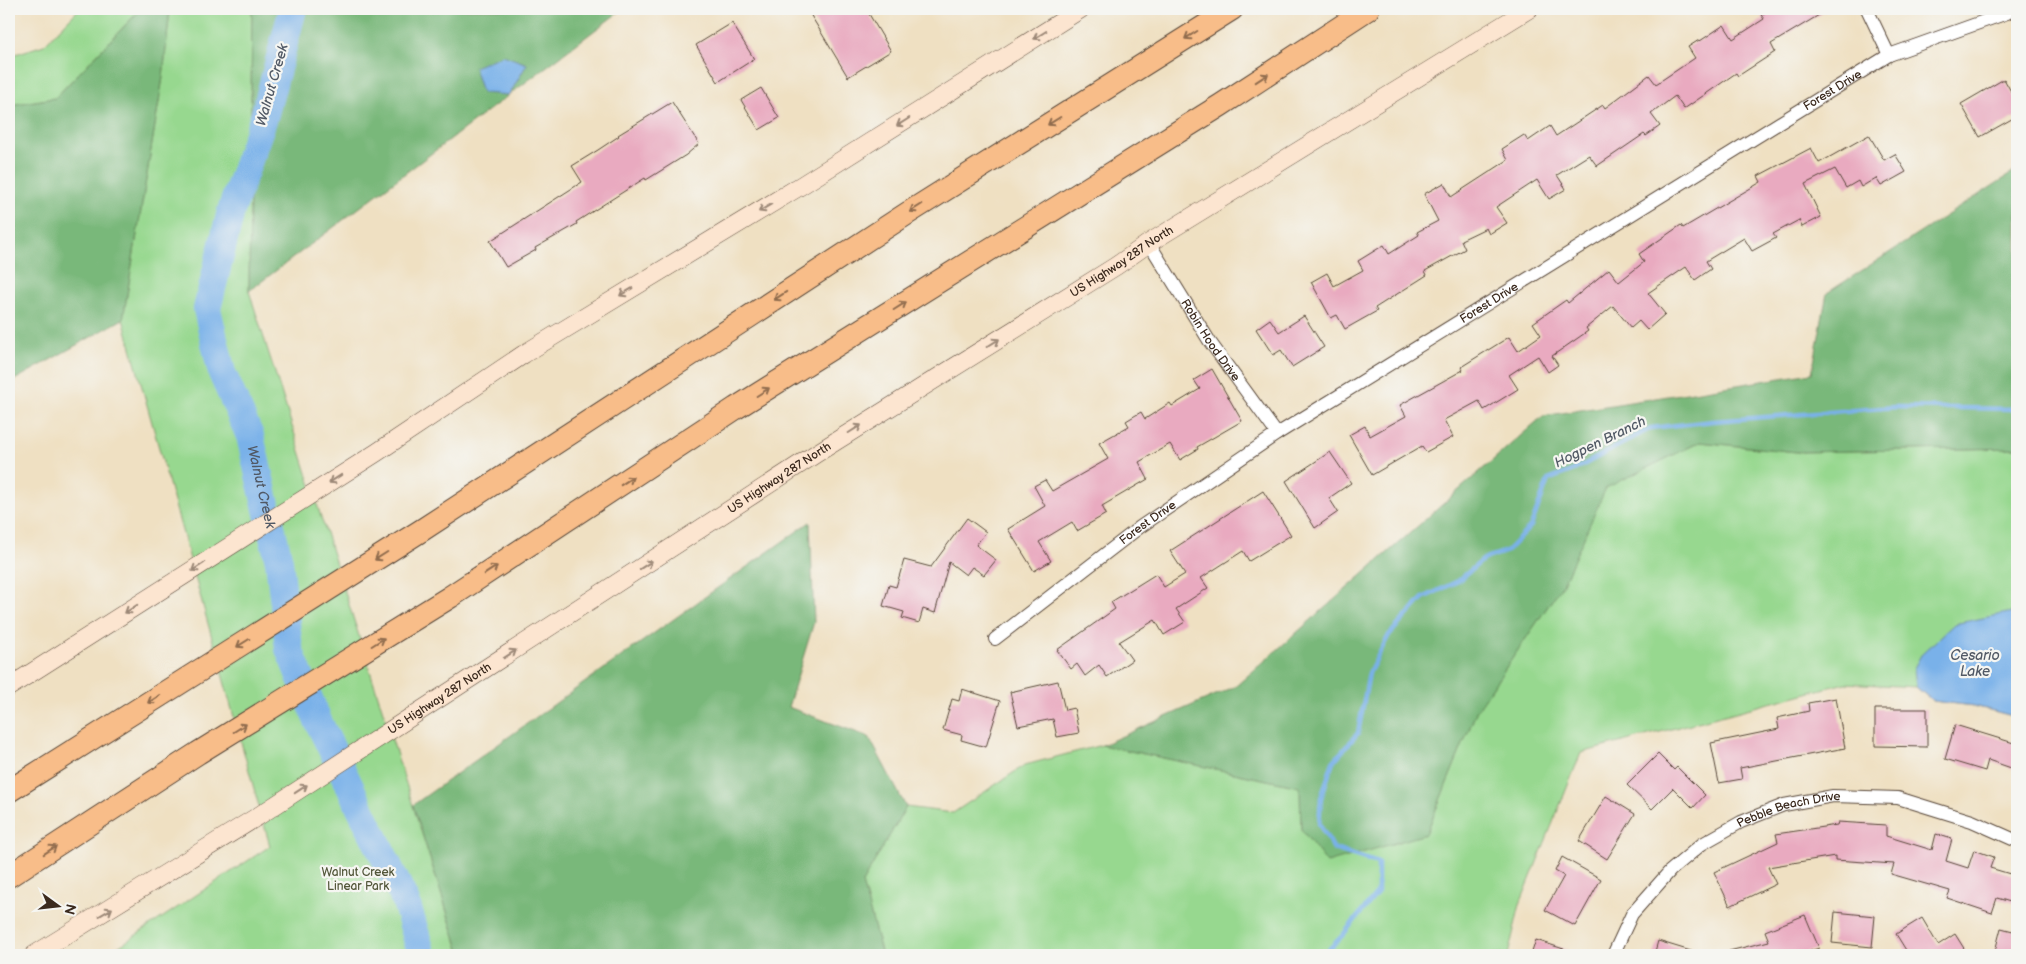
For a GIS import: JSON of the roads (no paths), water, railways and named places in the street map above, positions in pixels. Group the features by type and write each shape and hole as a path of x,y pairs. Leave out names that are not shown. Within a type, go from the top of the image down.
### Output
{"highway":[{"path":"9,792 422,530 908,213 1232,9"},
{"path":"9,876 198,753 450,597 736,408 1213,110 1368,9"}],"main road":[{"path":"9,688 376,453 524,354 802,185 1081,9"},
{"name":"US Highway 287 North","path":"34,955 260,815 469,681 817,453 1116,266 1149,243 1529,9"}],"street":[{"path":"1867,9 1890,55"},
{"name":"Forest Drive","path":"995,639 1140,527 1277,434 1890,55 2007,13"},
{"name":"Robin Hood Drive","path":"1149,243 1210,342 1277,434"},
{"name":"Pebble Beach Drive","path":"1614,955 1632,914 1670,871 1702,844 1742,822 1784,805 1833,796 1898,798 1972,821 2017,841"}],"water":[{"path":"503,55 527,64 509,95 482,93 474,67"},
{"name":"Cesario Lake","path":"2017,611 2017,717 1974,706 1933,701 1916,687 1914,668 1921,655 1954,624"}],"waterway":[{"name":"Walnut Creek","path":"293,9 264,117 231,211 207,309 222,373 250,436 279,561 289,649 318,721 406,902 422,955"},
{"name":"Hogpen Branch","path":"1323,955 1342,936 1378,892 1378,863 1334,849 1319,824 1321,798 1333,762 1358,733 1369,673 1389,635 1423,598 1458,581 1484,559 1507,551 1531,526 1548,480 1574,470 1651,428 1713,421 1896,407 2017,409"}],"park label":[{"name":"Walnut Creek Linear Park","path":"358,879"}]}
